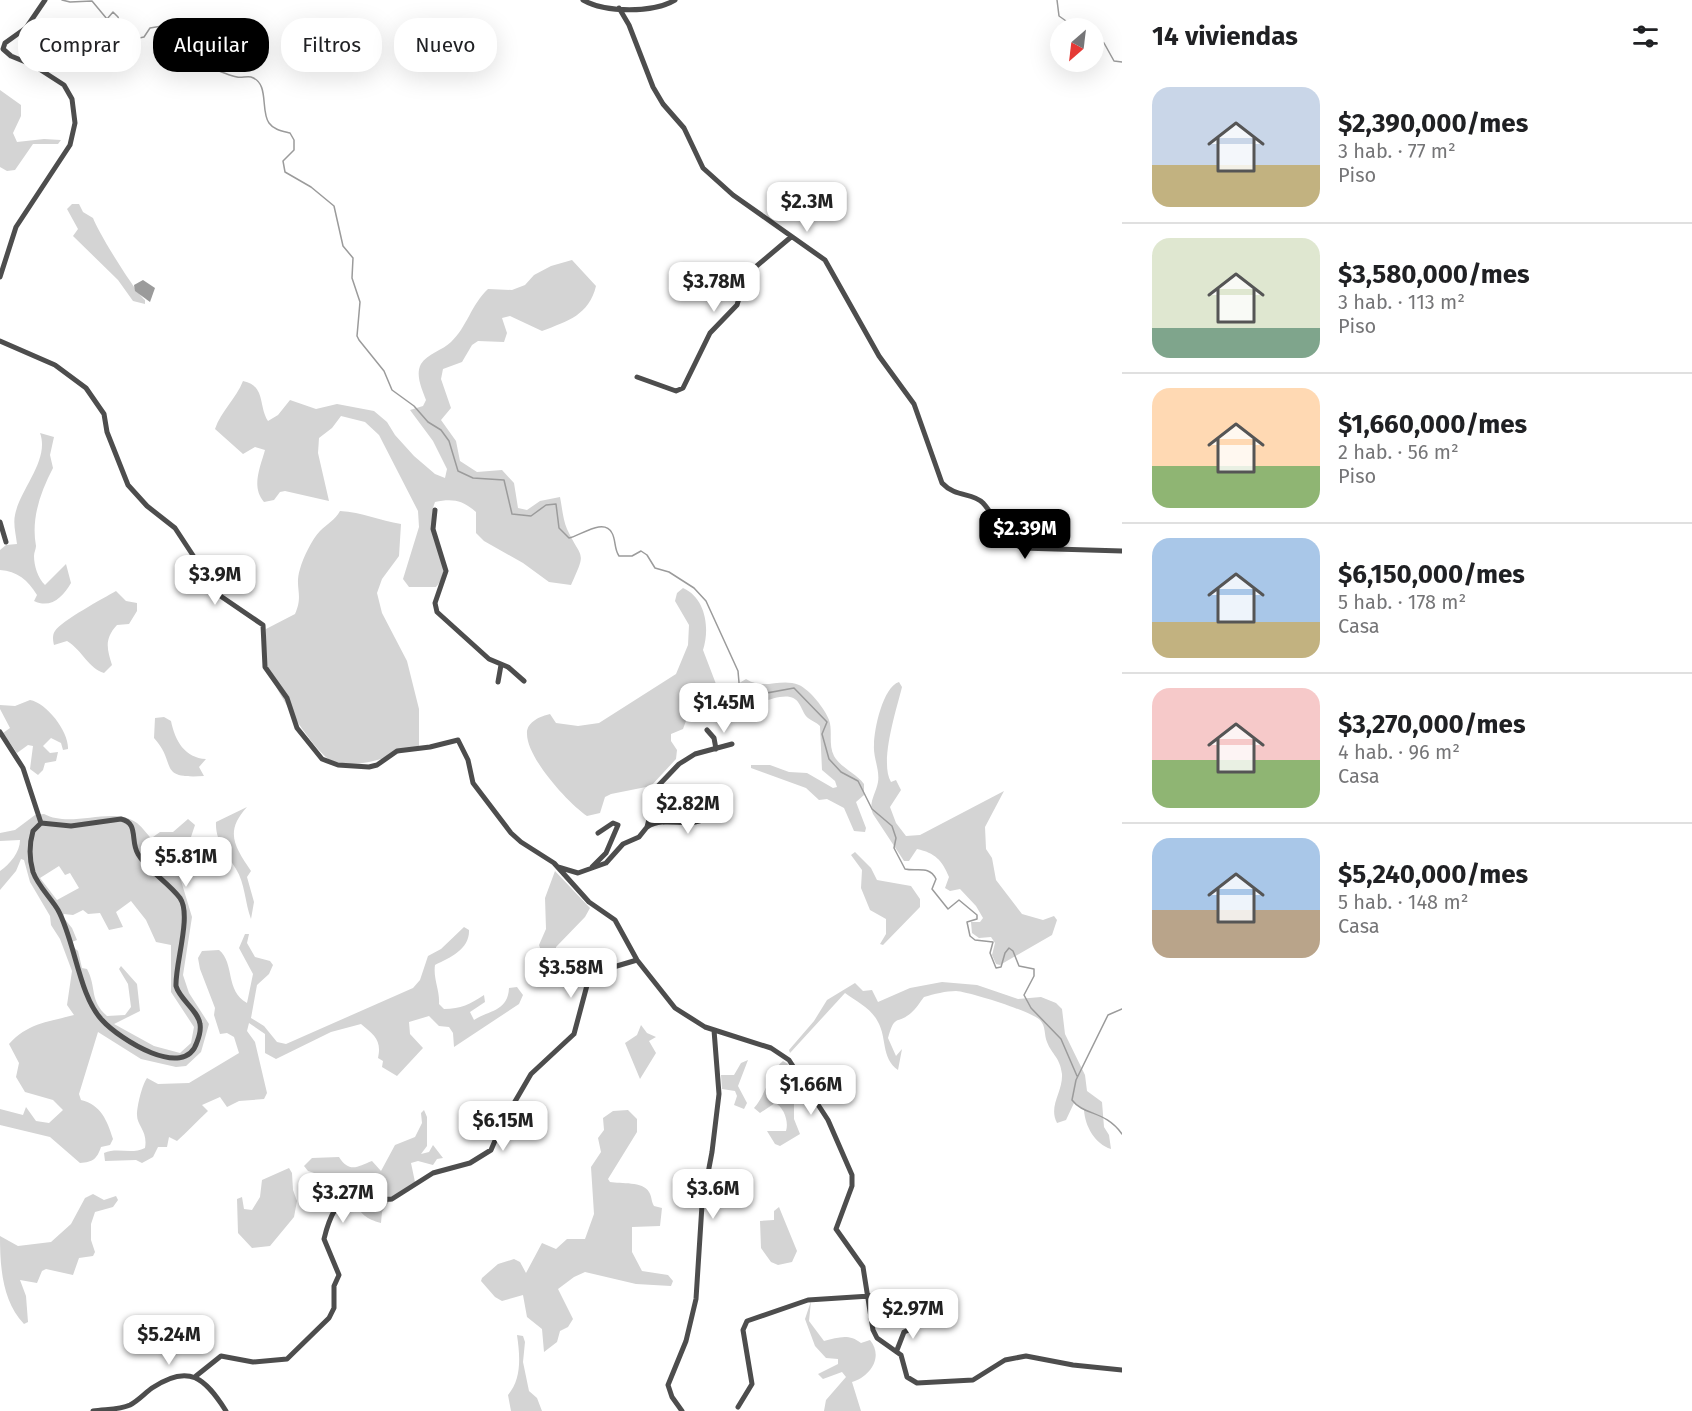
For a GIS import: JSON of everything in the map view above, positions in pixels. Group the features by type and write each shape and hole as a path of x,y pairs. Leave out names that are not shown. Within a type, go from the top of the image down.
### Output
{"street":[{"path":"0,277 16,227 73,138 75,123 72,99 64,85 33,65 11,56 3,49 5,43 26,28 45,0"},
{"path":"583,0 619,8 643,10 661,7 675,0"},
{"path":"619,8 629,25 653,87 663,104 684,128 703,168 734,195 825,260 879,356 914,404 942,483 948,489 981,501 999,528 1014,545 1022,548 1122,551"},
{"path":"638,376 676,391 683,388 710,333 737,305 746,275 791,237"},
{"path":"0,341 62,369 79,382 98,403 104,414 107,432 120,470 128,484 147,506 175,528 219,595 263,625 265,667 287,698 297,728 316,753 331,763 369,767 377,765 397,751 430,747 458,740 468,760 473,783 512,833 558,867 573,874 606,863 623,844 639,837 647,827 658,786 678,764 688,756 732,744"},
{"path":"435,510 433,529 446,571 435,603 437,612 489,659 524,681"},
{"path":"0,522 6,542"},
{"path":"498,682 501,665"},
{"path":"707,730 714,738 716,749"},
{"path":"0,732 23,768 41,823"},
{"path":"651,810 664,799"},
{"path":"647,827 664,822 691,804"},
{"path":"664,822 697,823 712,814"},
{"path":"127,820 133,828 138,855 181,899 183,906 182,936 176,986 178,993 200,1021 198,1039 189,1057 182,1059 168,1057 146,1050 112,1030 91,1005 59,912 34,874 30,843 35,826 41,823 71,826 127,820"},
{"path":"591,868 606,853 618,825 613,823 598,833"},
{"path":"558,867 589,902 615,920 637,960 675,1008 714,1030 752,1040 783,1054 789,1060 828,1120 852,1175 852,1186 836,1229 840,1238 861,1261 870,1296 872,1326 877,1338 897,1350 904,1361 907,1377 917,1383 973,1380 1005,1360 1026,1356 1073,1365 1122,1370"},
{"path":"93,1411 128,1406 158,1384 176,1376 196,1376 221,1356 253,1362 287,1359 329,1318 334,1308 334,1286 339,1275 324,1239 342,1199 349,1195 359,1194 392,1199 433,1173 463,1166 488,1153 531,1074 574,1034 590,974 637,960"},
{"path":"682,1411 672,1397 668,1385 686,1341 696,1299 702,1205 711,1160 719,1094 714,1030"},
{"path":"738,1407 752,1384 743,1330 747,1321 808,1300 870,1296"},
{"path":"897,1350 904,1332 916,1327"},
{"path":"196,1376 213,1392 226,1411"}],"shaded area":[{"path":"0,90 21,105 21,116 13,133 17,142 61,140 58,144 33,144 15,170 7,171 0,167"},
{"path":"72,204 79,204 83,212 93,218 117,261 145,300 145,304 133,301 118,280 73,236 78,229 67,209"},
{"path":"572,260 596,286 593,296 583,310 569,320 542,331 510,316 502,318 507,333 504,342 478,341 472,345 462,362 443,369 441,379 451,408 441,420 456,441 460,461 477,472 502,470 514,483 518,508 527,510 540,501 560,497 566,525 581,556 571,585 549,582 523,563 484,541 476,533 476,512 462,503 447,500 435,502 432,513 442,557 442,577 436,587 409,587 403,579 419,527 418,511 379,435 365,422 341,416 332,428 319,438 318,453 329,501 285,491 280,492 274,500 264,502 257,484 265,450 255,447 243,454 215,429 243,381 255,387 268,421 278,415 290,400 316,409 337,404 374,411 387,422 395,435 414,456 435,474 445,478 447,469 433,441 410,410 423,406 426,400 419,377 421,364 427,357 448,345 461,330 477,302 488,289 512,290 525,285 534,275 551,266"},
{"path":"143,280 155,288 150,302 135,291 134,285"},
{"path":"40,433 54,437 50,455 53,468 44,487 36,516 35,564 38,575 45,585 66,564 71,583 60,597 46,604 34,601 37,595 22,577 0,570 0,550 6,545 17,544 15,515 38,464 42,443"},
{"path":"340,511 401,524 399,556 382,579 377,593 382,613 407,661 419,709 419,747 356,764 334,762 316,747 283,700 265,661 266,629 295,614 299,601 298,576 301,565 317,534"},
{"path":"683,588 697,599 701,606 706,624 703,650 716,684 687,718 683,729 671,734 671,741 677,750 676,759 651,786 611,794 605,797 600,813 587,816 560,791 541,767 529,744 527,730 535,720 550,714 556,723 578,726 599,723 676,674 688,645 689,625 675,601 677,593"},
{"path":"116,591 126,601 137,603 137,611 129,624 117,625 110,635 108,649 112,665 104,673 94,668 67,641 54,645 53,636 65,622"},
{"path":"746,679 759,684 785,682 799,685 821,705 830,724 831,747 834,756 864,784 864,795 856,802 866,828 865,832 854,831 844,808 827,799 819,800 806,788 751,768 751,765 770,765 789,772 807,773 833,788 837,787 835,781 822,770 820,726 808,718 794,698 782,697 758,703 744,701 736,685"},
{"path":"899,682 902,687 890,735 887,762 891,782 896,780 901,790 890,807 896,823 906,836 920,835 1004,791 985,827 986,849 992,858 996,880 1022,914 1043,920 1054,916 1057,920 1052,935 1000,965 996,964 992,955 995,943 991,937 979,938 972,933 971,922 980,922 983,918 976,906 960,889 950,891 945,888 949,877 941,862 933,855 917,849 909,861 904,861 873,814 872,802 878,777 874,738 884,700 893,685"},
{"path":"30,700 37,702 56,719 65,735 68,749 63,750 61,743 51,738 43,746 50,753 58,752 56,761 45,763 38,775 30,769 33,746 28,745 17,753 3,733 10,728 0,709 0,705 15,706"},
{"path":"164,717 171,721 178,742 187,752 206,759 199,767 204,776 179,775 170,768 161,747 154,738 155,718"},
{"path":"247,807 236,824 234,839 251,871 247,877 254,902 251,919 241,880 222,847 216,829 216,822"},
{"path":"44,814 67,819 104,816 127,818 137,823 153,841 153,837 160,832 173,832 188,819 195,825 190,840 176,854 180,861 179,874 192,917 183,975 189,993 209,1024 201,1052 186,1066 176,1067 141,1059 98,1032 79,1094 81,1100 94,1106 102,1114 113,1139 110,1145 101,1147 94,1159 84,1163 80,1163 50,1137 0,1125 0,1109 23,1115 26,1107 36,1121 49,1123 63,1110 53,1100 25,1092 16,1077 19,1063 9,1044 31,1027 74,1015 67,1005 72,971 60,939 51,925 50,916 30,882 24,860 21,859 16,871 0,890 0,871 14,857 20,840 0,841 0,833 15,830 35,815","holes":["59,866 65,875 70,873 79,888 57,900 40,878","131,901 146,920 156,942 171,945 171,992 194,1027 191,1043 180,1053 154,1046 114,1024 140,1011 137,984 121,966 119,969 128,984 131,1007 125,1015 107,1016 95,999 90,976 87,969 82,968 78,951 69,943 77,940 72,928 63,917 64,914 73,915 83,910 88,914 100,913 109,930 123,927 116,912"]},
{"path":"855,852 871,868 877,880 911,886 920,899 920,907 883,945 880,944 886,934 886,919 870,910 861,888 862,870 851,855"},
{"path":"555,871 590,908 585,917 556,947 556,953 564,960 559,963 544,959 539,945 546,929 545,898"},
{"path":"464,927 469,930 463,948 435,965 439,1004 444,1009 460,1007 484,995 485,1002 470,1012 474,1020 502,1006 508,996 509,988 517,987 523,995 519,1004 454,1047 453,1033 449,1027 439,1026 429,1016 409,1022 410,1034 423,1048 397,1076 382,1067 383,1061 378,1058 378,1042 361,1024 331,1032 276,1059 265,1053 265,1034 249,1023 247,1031 255,1042 267,1093 264,1099 239,1101 227,1107 220,1097 202,1105 208,1111 177,1141 169,1137 167,1147 158,1147 153,1157 142,1163 136,1160 105,1161 104,1153 109,1151 135,1151 145,1148 145,1137 137,1115 140,1096 147,1078 158,1084 189,1083 239,1053 234,1037 227,1033 220,1034 214,1015 215,1008 200,969 198,958 202,951 219,950 227,962 236,991 247,1003 253,974 239,948 245,934 249,934 247,943 255,957 270,961 273,965 269,974 257,985 251,1018 264,1026 277,1042 286,1044 413,988 420,980 428,956 441,949"},
{"path":"942,982 977,985 1018,999 1041,997 1056,1003 1062,1009 1065,1034 1085,1075 1087,1091 1102,1102 1104,1127 1109,1135 1111,1149 1096,1139 1086,1122 1084,1110 1074,1103 1066,1120 1057,1123 1054,1111 1062,1074 1060,1064 1047,1042 1040,1020 1013,1007 986,998 956,991 924,997 911,1013 895,1022 890,1030 888,1038 896,1056 902,1049 898,1070 889,1060 881,1028 875,1017 845,993 790,1053 789,1050 814,1021 827,1000 855,983 863,991 872,990 878,1002 910,988"},
{"path":"641,1025 647,1033 656,1037 649,1041 656,1053 640,1079 625,1043 637,1035"},
{"path":"748,1060 738,1086 747,1103 744,1109 734,1105 737,1096 735,1091 722,1089 721,1075 734,1075 741,1063"},
{"path":"783,1061 788,1064 785,1070 787,1091 794,1102 794,1119 800,1134 780,1146 775,1144 767,1131 786,1131 786,1119 781,1108 775,1103 760,1113 754,1108 762,1097 774,1071"},
{"path":"424,1110 427,1117 427,1146 421,1154 429,1152 433,1145 443,1158 437,1159 433,1165 418,1161 411,1163 415,1182 392,1197 382,1212 381,1223 368,1218 356,1206 353,1201 357,1195 355,1186 308,1171 304,1166 312,1158 339,1157 351,1167 372,1161 381,1171 395,1145 415,1137 422,1123 421,1113"},
{"path":"628,1110 637,1119 637,1132 608,1179 610,1182 646,1188 654,1206 662,1208 660,1226 632,1227 632,1252 642,1271 668,1275 673,1281 671,1286 636,1284 585,1272 574,1277 558,1289 573,1319 568,1327 560,1331 557,1342 544,1352 542,1329 527,1317 523,1295 502,1301 495,1297 481,1281 482,1278 498,1264 514,1259 520,1262 526,1273 542,1243 556,1249 567,1239 585,1239 594,1214 591,1167 601,1152 598,1138 604,1130 603,1118 613,1111"},
{"path":"289,1168 297,1201 294,1217 270,1246 252,1248 238,1233 237,1199 242,1197 244,1209 252,1210 260,1197 262,1180"},
{"path":"93,1194 104,1200 116,1196 118,1200 113,1207 95,1212 91,1224 91,1240 95,1252 93,1256 79,1258 73,1275 46,1269 42,1271 37,1283 20,1280 26,1296 28,1322 24,1324 11,1305 4,1283 0,1236 18,1246 51,1242 71,1224 85,1198"},
{"path":"779,1207 797,1251 792,1262 778,1265 771,1262 761,1248 760,1221 774,1220 774,1211"},
{"path":"811,1301 809,1321 824,1341 847,1337 861,1343 870,1340 874,1346 876,1353 873,1366 864,1376 852,1382 861,1411 824,1411 826,1400 846,1377 842,1372 823,1379 818,1374 838,1364 838,1359 826,1358 815,1346 805,1319"},
{"path":"517,1335 523,1336 525,1342 523,1362 529,1391 537,1398 542,1411 511,1411 508,1395 516,1381 519,1366"}],"waterway":[{"path":"62,0 92,1 107,19 113,12 118,17 125,41 144,37 150,28 168,25 181,41 201,38 215,50 214,63 219,71 257,80 263,91 266,118 269,123 276,129 290,133 294,140 294,150 283,161 285,172 311,187 334,206 343,246 353,258 352,278 360,302 357,336 359,340 384,371 392,390 414,406 428,422 441,430 449,441 458,471 473,478 504,480 512,514 531,516 546,505 556,504 559,528 569,538 598,527 608,529 612,533 619,556 632,556 641,551 647,555 655,568 669,572 694,588 706,601 738,671 740,694 745,697 794,688 827,722 822,734 829,759 841,772 858,781 872,809 892,826 896,838 894,848 905,869 930,872 936,879 932,889 948,909 959,900 977,915 977,919 967,922 970,936 975,940 993,942 990,953 996,968 1001,967 1009,948 1013,951 1019,966 1034,969 1034,976 1024,995 1031,1008 1061,1039 1077,1076"},
{"path":"1057,0 1059,16 1062,18"},
{"path":"1104,43 1114,61 1122,62"},
{"path":"1122,1009 1108,1015 1076,1080 1072,1100 1082,1109 1109,1121 1122,1134"}]}
